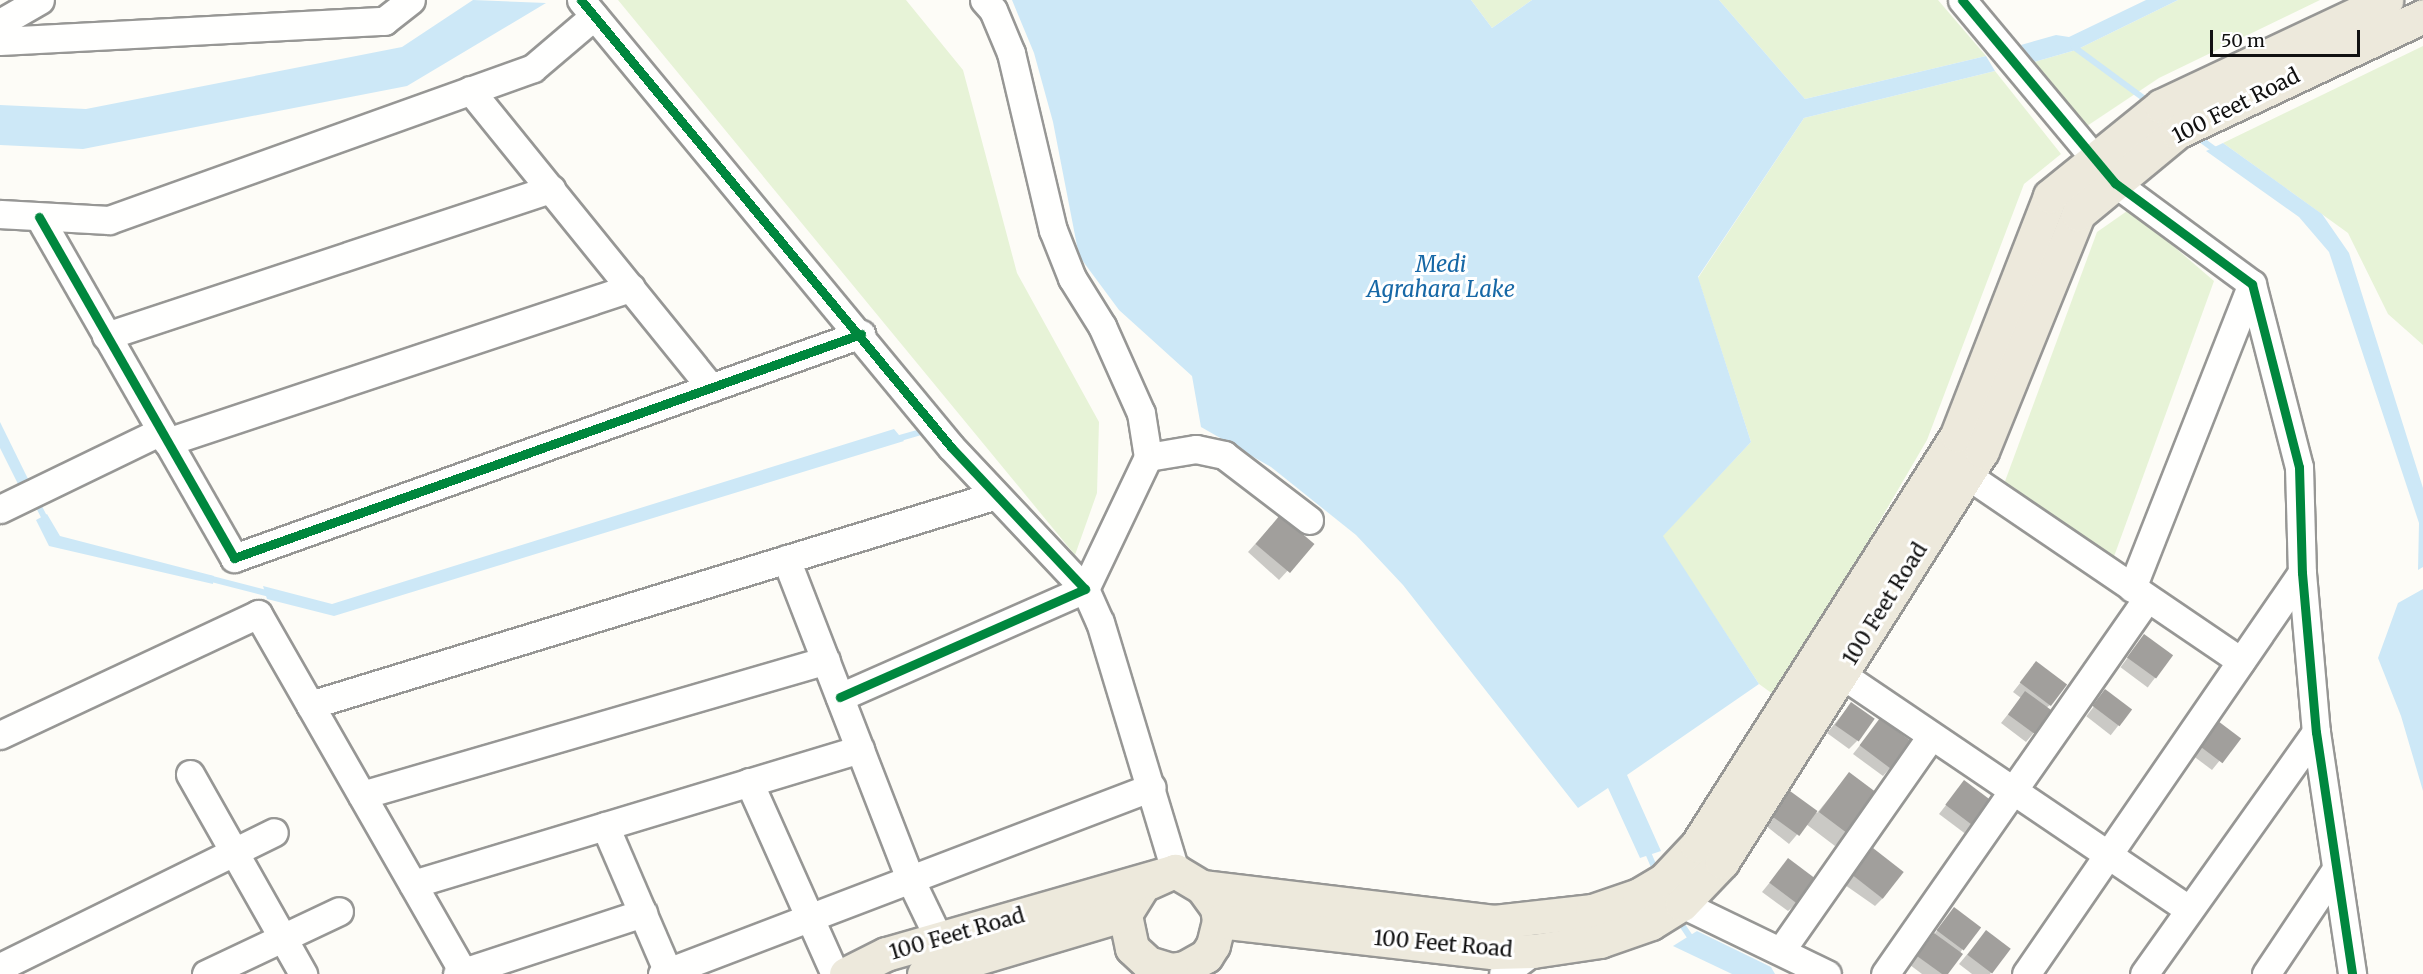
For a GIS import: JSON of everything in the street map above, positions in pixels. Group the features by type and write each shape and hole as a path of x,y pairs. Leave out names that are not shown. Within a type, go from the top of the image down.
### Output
{"main road":[{"name":"100 Feet Road","path":"1202,887 1494,922 1530,921 1592,911 1645,909 1683,904 1699,868 1957,435 2046,203 2105,172 2146,138 2161,106 2386,0"},
{"name":"100 Feet Road","path":"2146,138 2177,132 2423,16"},
{"name":"100 Feet Road","path":"1219,921 1493,952 1533,951 1600,941 1645,909 1664,880 1699,868 1841,674 1982,451 2073,221 2105,172"},
{"name":"100 Feet Road","path":"846,974 886,954 1174,871"},
{"path":"1174,871 1202,887 1211,897 1219,921 1216,939 1206,956 1196,964 1172,972 1148,963 1132,948 1125,914 1143,885 1174,871"},
{"name":"100 Feet Road","path":"924,974 1125,914"}],"street":[{"path":"0,23 40,0"},
{"path":"0,41 384,21 411,0"},
{"path":"840,697 1085,589 1148,457 1141,413 1102,326 1072,278 1053,230 1011,53 993,10 984,0"},
{"path":"1962,0 2105,172 2252,284 2299,466 2302,573 2316,732 2352,974"},
{"path":"0,214 109,220 533,68 586,7 861,334 993,496 1085,589 1100,622 1152,787 1174,871"},
{"path":"470,90 711,388"},
{"path":"106,336 551,189"},
{"path":"39,217 234,558 861,334"},
{"path":"1885,974 2013,790 2139,594 2252,284"},
{"path":"0,508 164,437 631,288"},
{"path":"1148,457 1196,449 1224,456 1309,520"},
{"path":"1967,475 2139,594 2241,661"},
{"path":"310,705 993,496"},
{"path":"786,559 911,881 939,939"},
{"path":"2026,974 2302,573"},
{"path":"0,735 258,614 462,973 643,913"},
{"path":"362,795 825,660"},
{"path":"1841,674 2189,910"},
{"path":"2144,974 2316,732"},
{"path":"1782,949 1931,736"},
{"path":"413,884 860,749"},
{"path":"190,774 303,974"},
{"path":"749,782 835,974"},
{"path":"605,826 643,913 665,973 810,920 1152,787"},
{"path":"0,967 274,832"},
{"path":"2266,974 2336,869"},
{"path":"1683,904 1782,949 1827,974"},
{"path":"206,974 339,911"},
{"path":"1503,974 1533,951"}],"green space":[{"path":"618,0 906,0 963,70 1017,273 1099,422 1097,493 1075,555"},
{"path":"1471,0 1532,0 1492,28"},
{"path":"1719,0 1938,0 1986,56 1805,99"},
{"path":"2178,0 2320,0 2159,78 2087,126 2034,62 2076,50"},
{"path":"2423,46 2423,345 2388,314 2348,233 2223,143"},
{"path":"1995,71 2061,154 2024,184 1927,440 1777,697 1759,684 1662,536 1751,442 1698,278 1804,118"},
{"path":"2130,209 2214,281 2112,562 2004,484 2097,232"}],"water":[{"path":"473,0 546,3 407,86 83,149 0,145 0,105 86,109 402,47"},
{"name":"Medi Agrahara Lake","path":"1012,0 1471,0 1492,28 1532,0 1719,0 1805,99 1986,56 1995,71 1804,118 1698,277 1751,442 1663,536 1759,684 1627,775 1661,851 1640,858 1608,788 1578,808 1403,585 1356,535 1271,467 1201,427 1192,376 1119,310 1079,256 1053,122 1034,53"},
{"path":"2146,0 2178,0 2076,50 2034,62 2021,45 2056,35 2069,37"},
{"path":"2223,143 2322,214 2349,253 2423,488 2423,567 2418,570 2419,523 2329,252 2299,217 2206,151"},
{"path":"0,422 30,483 20,488 0,448"},
{"path":"894,429 904,441 334,616 267,599 263,586 332,604"},
{"path":"47,514 60,536 214,576 213,584 49,546 36,520"},
{"path":"2423,589 2423,791 2401,716 2378,658 2398,603"},
{"path":"1697,931 1771,967 1775,974 1732,974 1673,946"}],"building":[{"path":"1280,515 1314,544 1290,573 1256,544"},
{"path":"2144,634 2173,655 2156,679 2127,657"},
{"path":"2036,661 2067,684 2051,706 2020,683"},
{"path":"2105,689 2132,709 2120,726 2092,706"},
{"path":"2025,691 2053,711 2035,734 2008,714"},
{"path":"1851,702 1875,719 1859,742 1835,725"},
{"path":"2210,715 2241,738 2222,763 2191,740"},
{"path":"1880,718 1912,742 1891,769 1860,745"},
{"path":"1849,772 1879,795 1849,835 1819,812"},
{"path":"1964,780 1995,803 1976,828 1945,805"},
{"path":"1790,791 1818,811 1799,836 1772,816"},
{"path":"1873,848 1904,872 1883,899 1852,875"},
{"path":"1788,858 1816,879 1797,904 1769,883"},
{"path":"1954,907 1981,927 1964,951 1937,930"},
{"path":"1986,930 2011,949 1992,973 1967,955"},
{"path":"1934,933 1963,954 1948,974 1942,974 1917,956"}],"waterway":[{"path":"2074,47 2149,102"},
{"path":"2196,136 2219,153"},
{"path":"893,440 927,430"},
{"path":"36,501 46,521"},
{"path":"208,578 270,594"},
{"path":"1646,848 1656,872"},
{"path":"1678,919 1692,940"}],"cycle path":[{"path":"581,0 951,447 1085,589 840,697"},
{"path":"1962,0 2115,183 2252,284 2299,467 2302,573 2316,732 2352,974"},
{"path":"39,217 234,558 861,334"}]}
